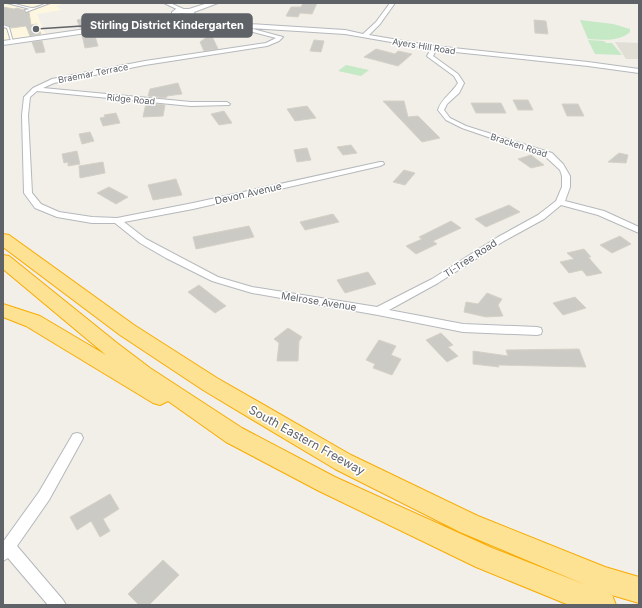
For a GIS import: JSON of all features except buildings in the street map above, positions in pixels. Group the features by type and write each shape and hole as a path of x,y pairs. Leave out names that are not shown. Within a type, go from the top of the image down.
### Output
{"highway":[{"path":"3,224 66,284"},
{"name":"South Eastern Freeway","path":"3,239 127,330 210,384 343,462 469,524 605,580 639,590"},
{"path":"3,260 137,369 234,435"},
{"path":"3,310 33,321 147,390 327,484 485,558 602,605"}],"street":[{"path":"166,3 184,14"},
{"path":"3,42 163,20 215,3"},
{"path":"364,36 378,22 393,3"},
{"name":"Ayers Hill Road","path":"171,6 184,14 209,23 245,27 345,32 434,48 588,64 639,72"},
{"name":"Braemar Terrace","path":"245,27 247,30 280,36 320,31"},
{"name":"Braemar Terrace","path":"35,89 52,81 145,63 260,45 277,40 280,36"},
{"name":"Bracken Road","path":"434,48 430,56 456,75 461,83 456,92 447,98 442,105 441,110 448,119 464,127 549,155 561,163 566,176 567,189 560,202"},
{"path":"35,89 27,97 25,115 28,192 38,206 57,214 92,220 116,221"},
{"name":"Ridge Road","path":"35,89 191,104 227,104"},
{"name":"Devon Avenue","path":"116,221 193,206 380,164"},
{"path":"560,202 601,213 639,230"},
{"name":"Ti-Tree Road","path":"378,311 435,281 501,238 541,217 560,202"},
{"name":"Melrose Avenue","path":"116,221 143,241 216,279 252,290 378,311 463,328 537,330"},
{"path":"58,605 6,551 44,496 77,438"}],"lane":[{"path":"8,3 31,8"},
{"path":"26,10 49,3"},
{"path":"3,26 8,27 12,41"}],"shaded area":[{"path":"3,3 65,3 56,6 62,10 37,14 46,36 3,43"},
{"path":"615,42 639,43 639,59 626,59"}],"green space":[{"path":"580,20 613,24 630,29 630,32 615,39 588,39"},
{"path":"588,40 612,43 622,55 595,54"},
{"path":"346,65 369,70 361,76 338,71"}],"place":[{"name":"Stirling District Kindergarten","path":"36,29"}]}
